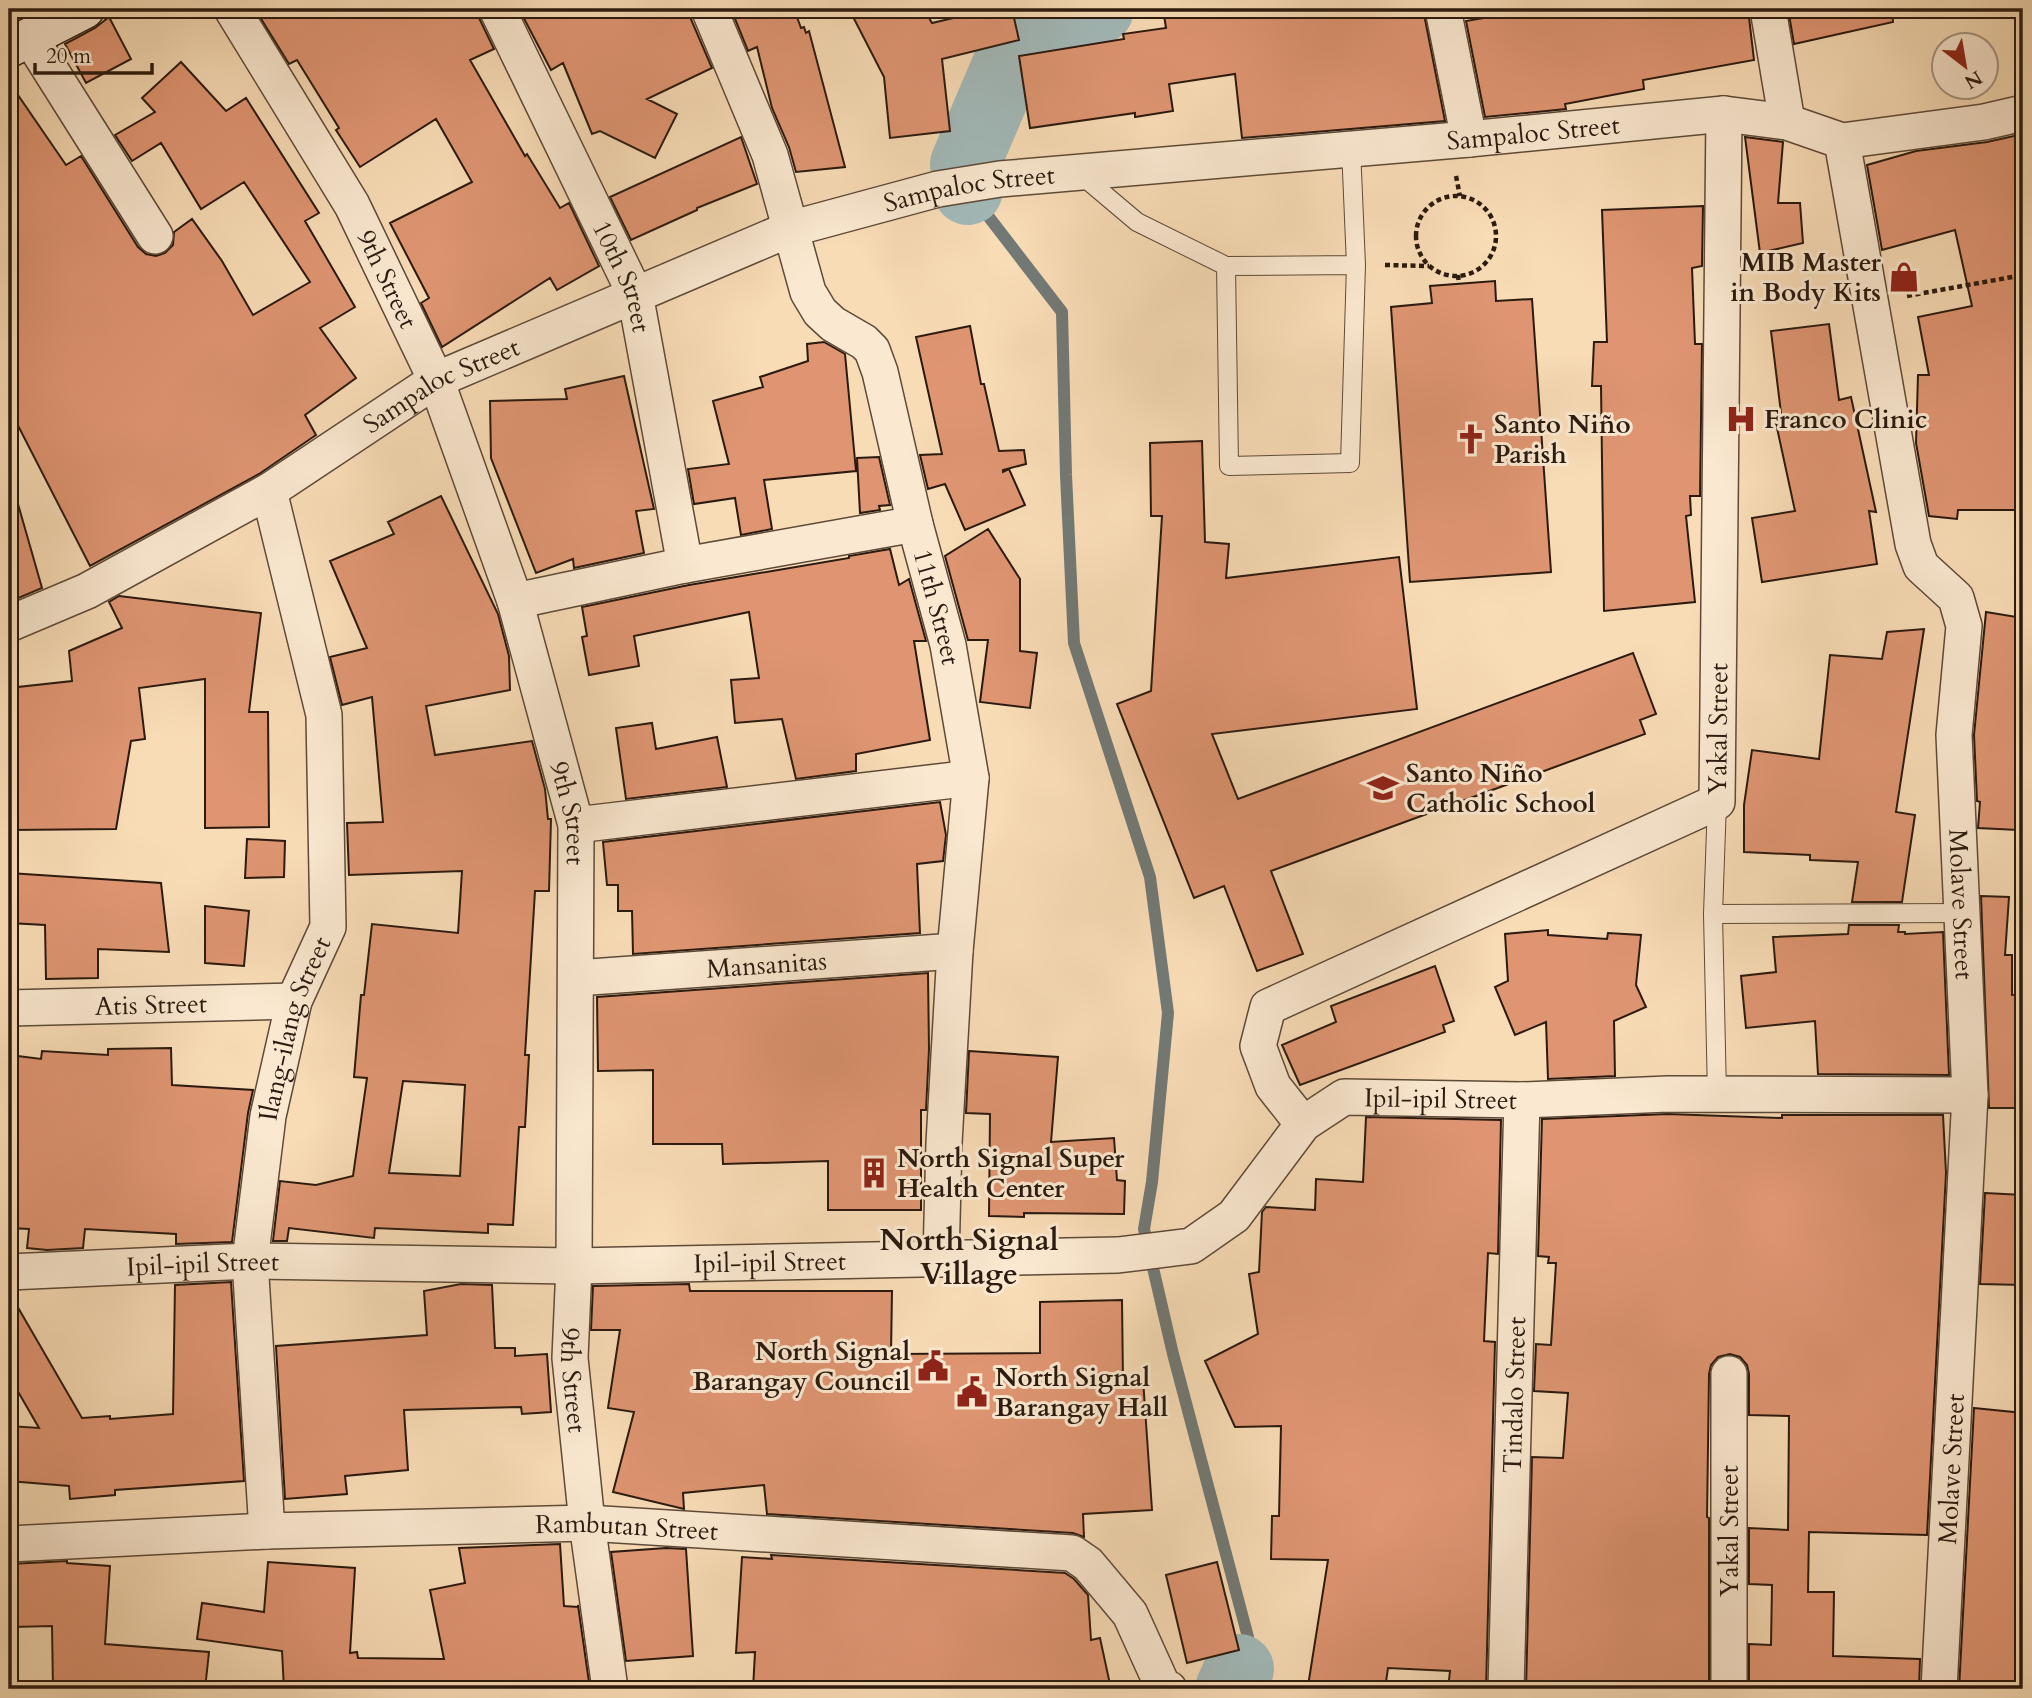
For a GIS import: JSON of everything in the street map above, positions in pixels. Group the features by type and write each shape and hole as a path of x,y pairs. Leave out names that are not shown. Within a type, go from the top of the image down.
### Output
{"main road":[{"path":"19,42 85,9"}],"street":[{"name":"9th Street","path":"232,9 352,205 436,380 515,601 576,825 574,1266 570,1357 587,1523 610,1689"},
{"name":"10th Street","path":"497,9 635,293 685,565"},
{"name":"11th Street","path":"709,9 770,155 808,292 820,312 872,350 880,372 915,524 948,645 971,778 955,951 944,1143 941,1259"},
{"path":"1443,9 1469,139"},
{"path":"1768,9 1787,122"},
{"path":"19,42 155,236"},
{"name":"Sampaloc Street","path":"9,624 87,591 269,491 436,380 790,229 939,189 1000,179 1724,114 1787,122 1842,141 1984,122 2023,113"},
{"name":"Yakal Street","path":"1303,1124 1273,1086 1258,1046 1268,1007 1717,802 1724,114"},
{"name":"Molave Street","path":"1842,141 1913,544 1922,566 1956,598 1964,626 1954,735 1970,1095 1939,1689"},
{"name":"Ilang-ilang Street","path":"267,1531 250,1261 268,1116 294,1001 328,927 324,715 269,491"},
{"path":"515,601 685,565 915,524"},
{"path":"576,825 971,778"},
{"name":"Mansanitas","path":"576,978 955,951"},
{"name":"Atis Street","path":"9,1008 294,1001"},
{"name":"Ipil-ipil Street","path":"9,1272 250,1261 574,1266 1118,1255 1191,1246 1234,1216 1303,1124 1344,1097 1522,1100 1717,1094 1970,1095"},
{"name":"Tindalo Street","path":"1506,1689 1522,1100"},
{"name":"Yakal Street","path":"1729,1689 1730,1374"},
{"name":"Rambutan Street","path":"9,1544 267,1531 587,1523 1072,1553 1087,1564 1130,1614 1166,1689"}],"lane":[{"path":"1226,266 1229,466 1350,463 1356,265 1351,148"},
{"path":"1078,172 1136,222 1226,266 1356,265"},
{"path":"1717,802 1713,914 1717,1094"},
{"path":"1713,914 1962,913"}],"path":[{"path":"1460,196 1483,205 1491,215 1496,240 1486,263 1475,271 1458,275 1440,272 1430,266 1417,245 1416,232 1426,209 1436,201 1460,196"},
{"path":"1356,265 1430,266"},
{"path":"1458,275 1459,284"},
{"path":"1872,302 2023,275"}],"building":[{"path":"255,9 477,9 494,49 470,60 525,156 527,154 560,208 569,203 599,266 557,290 550,278 442,347 421,303 429,298 390,223 472,182 436,119 360,167 297,60 289,64"},
{"path":"519,9 689,9 712,68 647,99 677,114 655,158 600,131 592,134 563,63 551,70"},
{"path":"731,9 794,9 801,28 804,27 806,33 809,31 845,167 796,172 789,147 772,108 757,47 748,51"},
{"path":"849,9 924,9 932,23 991,9 1012,9 1019,40 942,59 950,131 890,138 884,77"},
{"path":"1163,9 1220,9 1221,13 1261,9 1423,9 1445,121 1242,138 1235,74 1169,84 1173,111 1135,117 1135,113 1030,128 1019,56 1124,39 1123,34 1166,28"},
{"path":"1537,9 1748,9 1754,60 1643,80 1644,89 1565,104 1566,109 1485,117 1466,21"},
{"path":"1788,9 1892,9 1893,22 1794,44"},
{"path":"109,17 131,59 86,83 65,44"},
{"path":"181,62 226,111 246,98 319,213 305,221 355,307 320,328 356,378 305,415 316,435 259,474 90,566 9,408 9,82 66,165 81,156 138,247 146,254 156,256 165,253 173,245 174,232 192,219 222,261 253,315 310,282 244,182 201,209 161,143 132,161 115,135 155,112 142,98"},
{"path":"2023,134 2023,431 2019,431 2020,510 1958,510 1957,519 1929,516 1916,443 1918,375 1929,375 1918,317 1972,306 1955,230 1882,250 1867,165 1916,151 1987,142"},
{"path":"741,137 757,184 697,208 631,240 610,197"},
{"path":"1745,137 1783,142 1778,203 1800,203 1803,243 1760,253"},
{"path":"1703,206 1702,266 1692,268 1695,344 1702,344 1700,496 1690,496 1691,515 1686,516 1695,602 1604,611 1601,386 1592,386 1594,342 1607,342 1602,210"},
{"name":"Santo Niño Parish","path":"1495,281 1496,301 1532,299 1551,572 1410,582 1391,307 1432,303 1430,286"},
{"path":"1829,324 1839,400 1851,397 1876,512 1869,511 1877,564 1762,582 1752,518 1795,511 1774,414 1781,413 1771,331"},
{"path":"970,326 981,384 984,384 999,451 1024,450 1026,464 1003,470 1003,472 1009,469 1025,505 965,530 945,484 928,489 920,455 942,454 916,337"},
{"path":"824,342 845,354 856,471 764,480 772,529 741,535 735,498 694,504 688,469 729,464 713,401 763,387 760,377 808,361 807,344"},
{"path":"624,376 654,509 636,511 644,553 574,568 573,559 536,573 491,458 490,401 567,399 565,389"},
{"path":"1202,441 1205,542 1229,544 1226,578 1399,557 1417,709 1212,734 1238,799 1633,653 1656,714 1640,720 1645,734 1271,871 1303,954 1257,971 1224,886 1194,898 1117,704 1151,691 1162,516 1151,516 1150,443"},
{"path":"879,457 890,505 879,506 880,510 860,513 857,458"},
{"path":"441,496 498,614 509,656 510,690 426,706 435,755 532,741 545,789 548,819 551,819 549,891 535,891 525,1055 529,1055 525,1127 519,1127 513,1225 488,1224 488,1233 375,1228 374,1238 289,1228 287,1241 273,1241 280,1181 316,1185 353,1176 367,1078 354,1077 361,995 364,995 372,924 458,933 462,871 349,875 347,823 383,822 372,697 342,705 330,657 367,648 330,561 394,534 388,522","holes":["403,1081 465,1085 460,1176 389,1173"]},
{"path":"18,504 42,588 9,602 9,505"},
{"path":"988,529 1020,579 1020,651 1037,653 1030,708 980,702 988,640 968,640 945,556"},
{"path":"890,549 899,585 909,579 926,641 914,641 930,740 856,754 856,771 796,779 782,719 735,723 731,680 759,678 749,612 634,636 639,666 589,675 582,637 587,636 582,607"},
{"path":"119,596 261,613 249,712 268,712 269,827 205,828 205,679 139,688 145,739 131,741 116,829 10,830 9,688 72,681 69,651 122,628 109,602"},
{"path":"1986,612 2023,618 2023,762 2018,830 1978,828 1980,802 1977,801 1974,735"},
{"path":"1924,629 1896,812 1915,815 1902,902 1852,902 1858,862 1810,860 1810,855 1744,852 1744,805 1752,750 1819,759 1830,655 1882,659 1887,632"},
{"path":"652,723 656,749 717,737 727,787 626,799 616,728"},
{"path":"940,802 946,835 943,861 917,864 920,933 633,954 632,911 618,911 618,885 607,885 603,842"},
{"path":"247,839 285,841 284,877 245,878"},
{"path":"9,873 161,883 169,952 98,949 98,978 46,979 45,925 9,923"},
{"path":"1981,896 2009,897 2005,955 2012,955 2012,995 2023,994 2023,1108 1989,1108"},
{"path":"205,906 249,911 244,966 205,963"},
{"path":"1849,925 1899,925 1898,932 1905,934 1943,932 1949,1075 1818,1074 1815,1021 1746,1028 1741,976 1776,972 1773,937 1848,934"},
{"path":"1548,930 1548,935 1607,939 1608,933 1641,935 1636,985 1646,1007 1614,1021 1615,1076 1548,1079 1546,1022 1515,1035 1495,987 1508,981 1505,934"},
{"path":"1435,966 1454,1021 1443,1025 1445,1032 1300,1085 1282,1045 1336,1022 1331,1006"},
{"path":"928,973 929,1049 926,1110 921,1110 921,1210 828,1210 828,1161 723,1164 722,1144 653,1144 653,1070 598,1071 597,997"},
{"path":"171,1048 172,1085 253,1090 232,1242 176,1244 176,1234 85,1229 83,1248 27,1248 29,1229 9,1228 9,1055 41,1059 42,1051 108,1055 108,1049"},
{"path":"969,1051 1058,1057 1051,1142 1114,1138 1117,1180 1125,1181 1124,1214 1024,1213 1024,1217 989,1216 990,1114 966,1113"},
{"path":"1668,1114 1782,1118 1782,1115 1943,1115 1946,1173 1927,1535 1809,1532 1808,1592 1834,1592 1833,1656 1920,1659 1919,1689 1749,1689 1749,1644 1771,1645 1772,1585 1749,1584 1749,1528 1788,1530 1789,1416 1749,1415 1747,1365 1740,1357 1730,1354 1718,1357 1711,1365 1709,1374 1709,1689 1526,1689 1532,1457 1563,1458 1568,1393 1534,1391 1536,1344 1551,1345 1556,1263 1548,1263 1549,1257 1538,1256 1542,1119"},
{"path":"1366,1117 1501,1120 1498,1254 1488,1253 1484,1341 1495,1342 1486,1689 1448,1689 1450,1671 1388,1668 1385,1689 1327,1689 1308,1686 1328,1560 1271,1559 1272,1516 1279,1516 1281,1426 1235,1427 1205,1361 1258,1334 1249,1274 1259,1272 1262,1212 1266,1207 1315,1210 1316,1179 1363,1182"},
{"path":"1985,1193 2023,1195 2023,1285 1980,1284"},
{"path":"231,1282 244,1481 115,1490 115,1495 70,1499 69,1486 9,1481 9,1426 39,1428 9,1376 9,1292 82,1418 110,1416 110,1419 173,1414 175,1285"},
{"path":"461,1284 492,1285 495,1348 515,1348 515,1356 547,1354 551,1412 522,1414 521,1407 404,1410 408,1470 345,1476 347,1494 285,1499 276,1346 427,1335 424,1291"},
{"path":"689,1284 690,1291 892,1291 891,1354 1040,1353 1040,1302 1122,1300 1123,1381 1143,1379 1152,1510 1083,1514 1084,1537 1073,1533 767,1514 764,1485 683,1493 684,1509 613,1492 634,1412 608,1408 620,1330 591,1330 593,1286"},
{"path":"1974,1408 2023,1413 2023,1689 1959,1689"},
{"path":"560,1544 564,1606 578,1605 590,1689 284,1689 282,1651 197,1639 202,1603 264,1612 268,1562 355,1568 350,1653 357,1652 358,1658 444,1659 430,1590 465,1583 459,1548"},
{"path":"686,1549 693,1656 626,1661 611,1552"},
{"path":"771,1555 1065,1573 1088,1595 1091,1640 1100,1638 1111,1689 753,1689 755,1652 736,1653 742,1557 772,1559"},
{"path":"67,1561 110,1566 105,1644 209,1652 205,1689 53,1689 52,1626 12,1627 10,1564"},
{"path":"1217,1562 1239,1650 1187,1663 1166,1575"}],"waterway":[{"path":"968,190 965,164 1012,54 1042,45 1099,9"},
{"path":"968,190 1062,312 1074,643 1150,877 1168,1013 1152,1182 1144,1229 1173,1354 1248,1637 1239,1669"},
{"path":"1230,1689 1239,1669"}],"place":[{"name":"MIB Master in Body Kits","path":"1904,277"},
{"name":"Franco Clinic","path":"1741,419"},
{"name":"Santo Niño Parish","path":"1471,439"},
{"name":"Santo Niño Catholic School","path":"1383,788"},
{"name":"North Signal Super Health Center","path":"874,1173"},
{"name":"North Signal Barangay Council","path":"933,1366"},
{"name":"North Signal Barangay Hall","path":"972,1392"}],"district":[{"name":"North Signal Village","path":"969,1257"}]}
